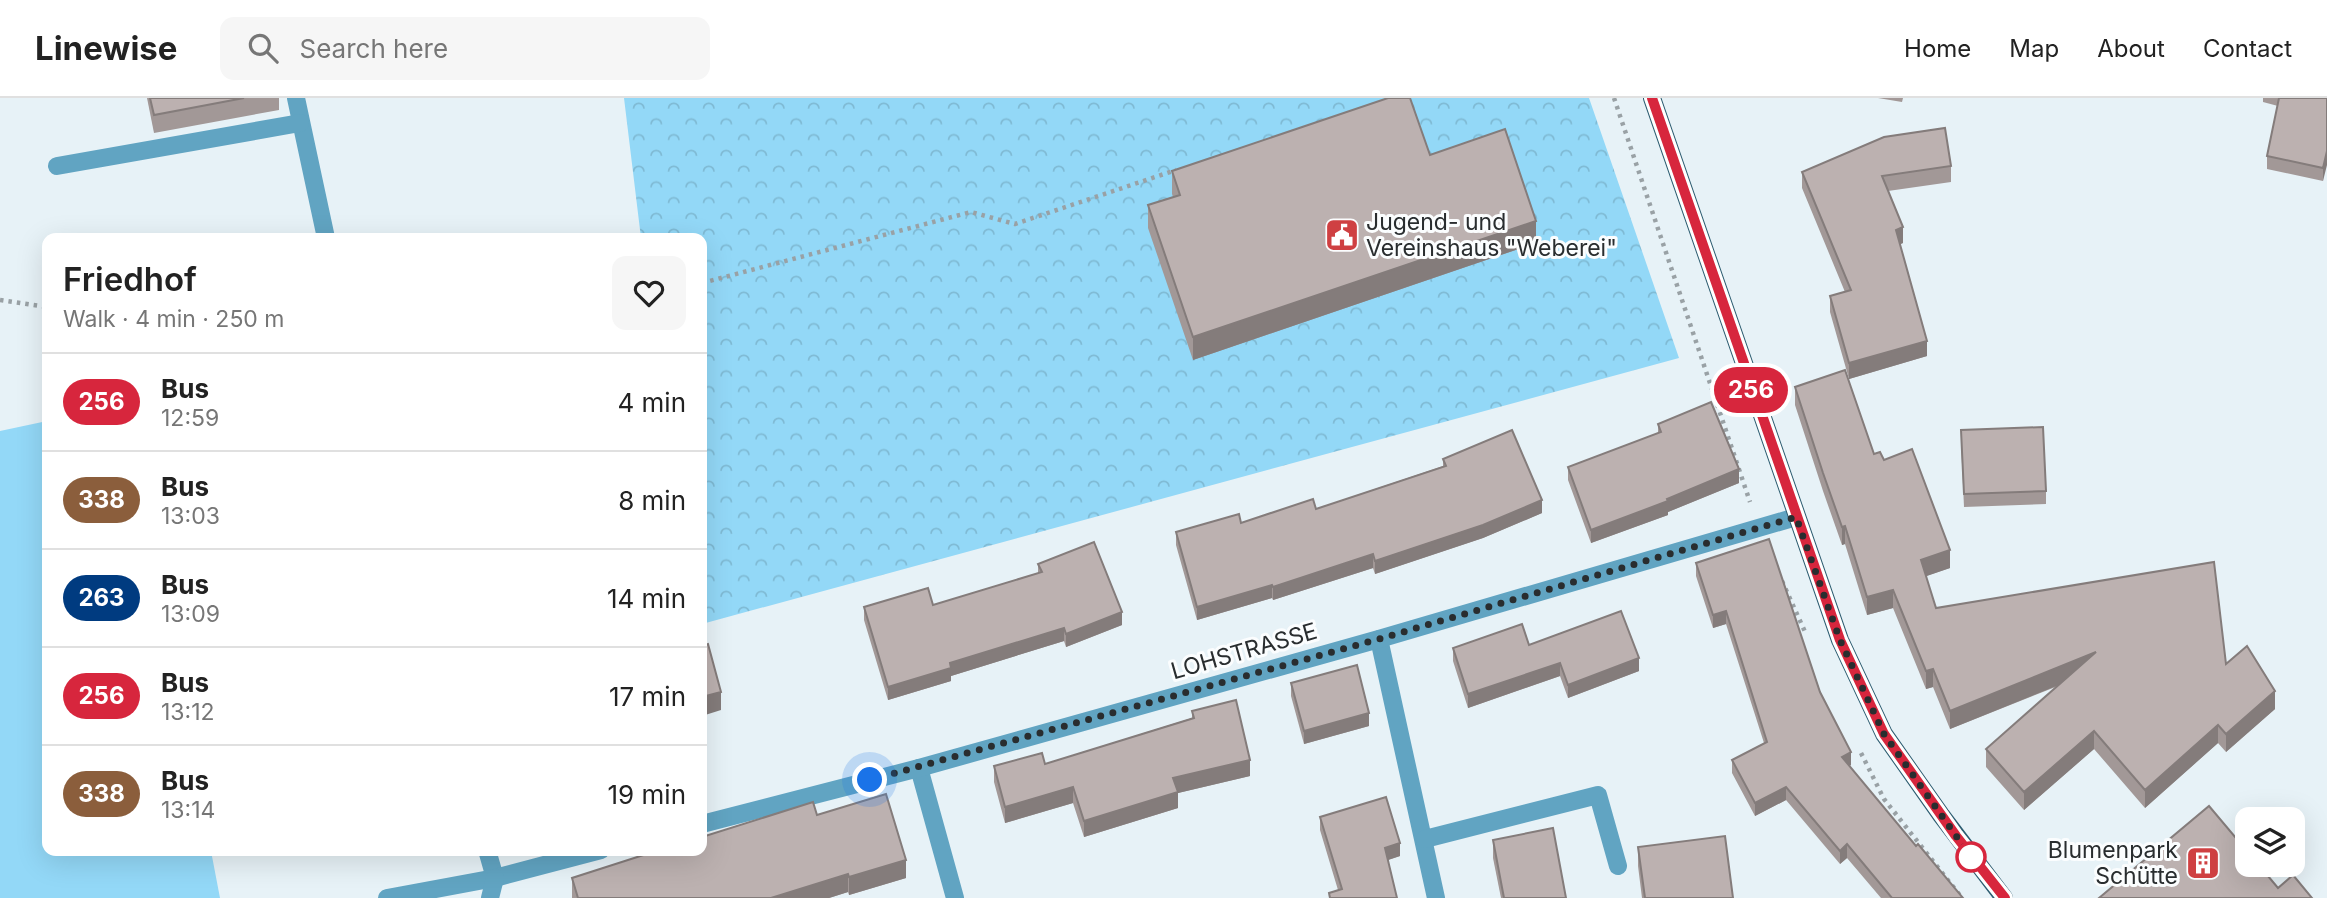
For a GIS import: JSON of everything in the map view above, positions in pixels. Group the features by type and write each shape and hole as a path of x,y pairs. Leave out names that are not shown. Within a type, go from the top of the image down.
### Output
{"main road":[{"path":"1652,98 1840,640 1884,734 2004,898"}],"street":[{"path":"296,98 325,233"},
{"path":"57,166 300,123"},
{"name":"LOHSTRASSE","path":"707,823 919,768 1379,639 1796,517"},
{"path":"1379,639 1436,898"},
{"path":"919,768 955,898"},
{"path":"1425,839 1598,795 1618,866"},
{"path":"488,856 495,878 490,898"},
{"path":"387,898 495,878 578,856"}],"path":[{"path":"707,282 971,212 1015,224 1180,169"},
{"path":"0,300 42,306"}],"green space":[{"path":"624,98 1589,98 1679,358 707,623 707,233 640,233"},
{"path":"42,422 42,856 212,856 220,898 0,898 0,431"}],"building":[{"path":"150,98 244,98 154,115"},
{"name":"Jugend- und Vereinshaus \"Weberei\"","path":"1388,98 1410,98 1430,155 1505,129 1536,221 1193,337 1148,205 1180,195 1172,171"},
{"path":"2279,98 2327,98 2327,151 2323,168 2267,156"},
{"path":"1945,128 1951,166 1882,176 1903,227 1896,230 1927,341 1849,363 1830,296 1851,290 1802,172 1884,137"},
{"path":"1845,370 1874,454 1880,452 1884,460 1912,449 1950,550 1921,560 1936,608 2214,562 2226,664 2247,646 2275,691 2226,734 2218,725 2145,790 2094,731 2024,792 1986,749 2096,652 1950,711 1933,669 1926,671 1893,590 1867,597 1845,526 1842,527 1795,387"},
{"path":"1711,402 1739,469 1667,499 1668,501 1591,530 1568,467 1661,432 1658,424"},
{"path":"2043,427 2046,491 1964,494 1961,430"},
{"path":"1512,430 1542,500 1483,525 1375,561 1373,554 1273,587 1272,585 1197,607 1176,532 1239,514 1241,523 1313,499 1316,509 1446,466 1443,459"},
{"path":"1769,539 1820,692 1851,752 1842,757 1963,898 1892,898 1847,844 1840,851 1786,787 1755,803 1732,760 1767,742 1726,611 1713,615 1696,563"},
{"path":"1094,542 1122,612 1066,634 1064,628 950,663 951,668 888,687 864,607 928,588 933,605 1042,572 1038,564"},
{"path":"1621,611 1639,658 1568,685 1560,663 1468,694 1453,648 1522,624 1529,645"},
{"path":"707,644 721,692 707,696"},
{"path":"1357,665 1369,713 1304,731 1291,683"},
{"path":"1236,700 1250,760 1173,778 1178,792 1084,821 1073,787 1005,807 994,766 1042,753 1045,764 1194,718 1192,711"},
{"path":"886,794 906,860 849,877 848,874 771,898 578,898 572,878 640,856 707,856 707,835 813,802 817,815"},
{"path":"1386,797 1400,843 1385,848 1397,898 1330,898 1329,893 1342,889 1320,817"},
{"path":"2209,806 2235,837 2235,877 2269,877 2278,888 2291,877 2295,877 2312,898 2099,898"},
{"path":"1553,828 1566,898 1504,898 1493,840"},
{"path":"1725,836 1733,898 1645,898 1638,847"}],"bus line":[{"name":"256","path":"1652,98 1840,640 1884,734 1971,857 2005,898"}],"place":[{"name":"Jugend- und Vereinshaus \"Weberei\"","path":"1342,235"},
{"name":"Blumenpark Schütte","path":"2203,863"}],"route":[{"path":"870,780 1379,639 1796,517 1840,640 1884,734 1971,857"}]}
